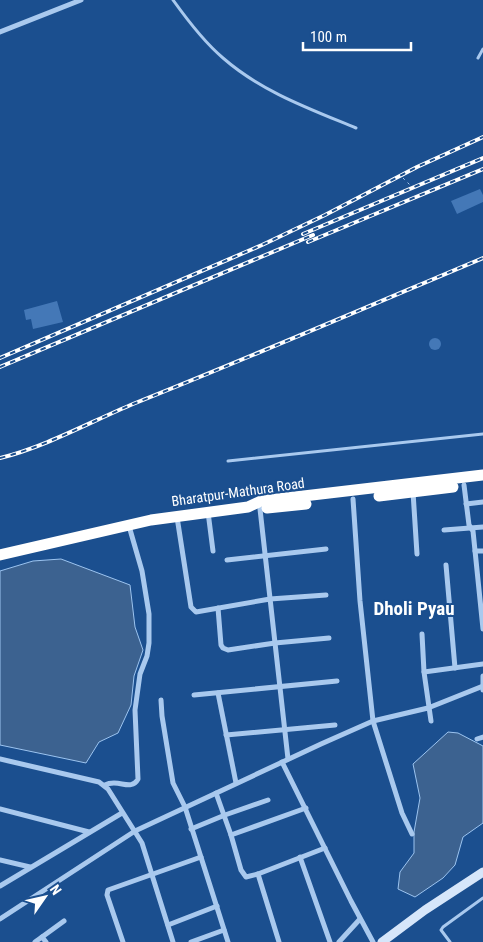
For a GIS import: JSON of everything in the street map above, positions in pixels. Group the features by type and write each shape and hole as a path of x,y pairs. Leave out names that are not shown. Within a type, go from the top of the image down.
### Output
{"highway":[{"name":"Bharatpur-Mathura Road","path":"254,508 261,502 483,475"},
{"name":"Bharatpur-Mathura Road","path":"0,555 128,524 208,511 353,499 483,483"}],"street":[{"path":"0,32 81,0"},
{"path":"464,485 469,525 473,531 481,583 483,628"},
{"path":"413,492 417,554"},
{"path":"353,499 360,601 373,721 402,813 412,834"},
{"path":"466,504 483,502"},
{"path":"254,508 265,557 288,759"},
{"path":"208,511 213,551"},
{"path":"177,516 191,607 196,612 270,598 326,594"},
{"path":"105,785 112,782 131,785 138,779 135,710 140,674 149,643 149,614 142,571 128,524"},
{"path":"444,530 483,528"},
{"path":"227,560 326,549"},
{"path":"475,551 483,551"},
{"path":"446,564 455,668"},
{"path":"218,608 221,645 225,650 329,638"},
{"path":"422,634 424,672 431,721"},
{"path":"424,672 483,664"},
{"path":"0,919 135,831 373,721 428,708 483,687 483,676"},
{"path":"194,695 337,681"},
{"path":"218,693 236,783"},
{"path":"161,700 173,783 185,807 228,942"},
{"path":"226,735 335,725"},
{"path":"476,739 483,738"},
{"path":"0,759 105,785 142,843 173,942"},
{"path":"282,762 373,942"},
{"path":"216,793 225,815 243,874 246,877 325,848"},
{"path":"192,829 268,800"},
{"path":"231,835 306,808"},
{"path":"0,809 89,832"},
{"path":"0,886 122,813"},
{"path":"123,942 107,892 113,887 153,876 201,857"},
{"path":"300,857 330,942"},
{"path":"0,860 30,867"},
{"path":"382,942 425,910 483,872"},
{"path":"258,874 279,942"},
{"path":"168,925 217,906"},
{"path":"339,942 360,919"},
{"path":"35,942 44,940 64,921"},
{"path":"191,942 224,930"}],"lane":[{"path":"173,0 199,34 224,59 247,76 292,102 356,128"},
{"path":"478,58 483,49"},
{"path":"228,461 483,434"},
{"path":"450,942 441,930 443,927 483,898"}],"path":[{"path":"403,178 411,186"}],"water":[{"path":"61,559 130,585 135,627 143,650 134,676 131,705 118,733 99,742 86,763 0,745 0,571 33,561"},
{"path":"448,732 458,733 483,746 483,823 463,837 455,865 443,878 415,897 398,889 400,872 414,853 414,832 420,798 413,764"}],"building":[{"path":"480,189 483,195 483,202 457,214 451,201"},
{"path":"57,301 63,322 33,329 31,319 26,320 24,310"},
{"path":"435,338 441,344 435,350 429,344"}],"railway":[{"path":"0,358 262,245 325,215 417,167 483,137"},
{"path":"303,234 483,158"},
{"path":"308,242 483,169"},
{"path":"0,367 313,235"},
{"path":"0,458 51,441 133,404 483,258"}],"district":[{"name":"Dholi Pyau","path":"414,608"}]}
